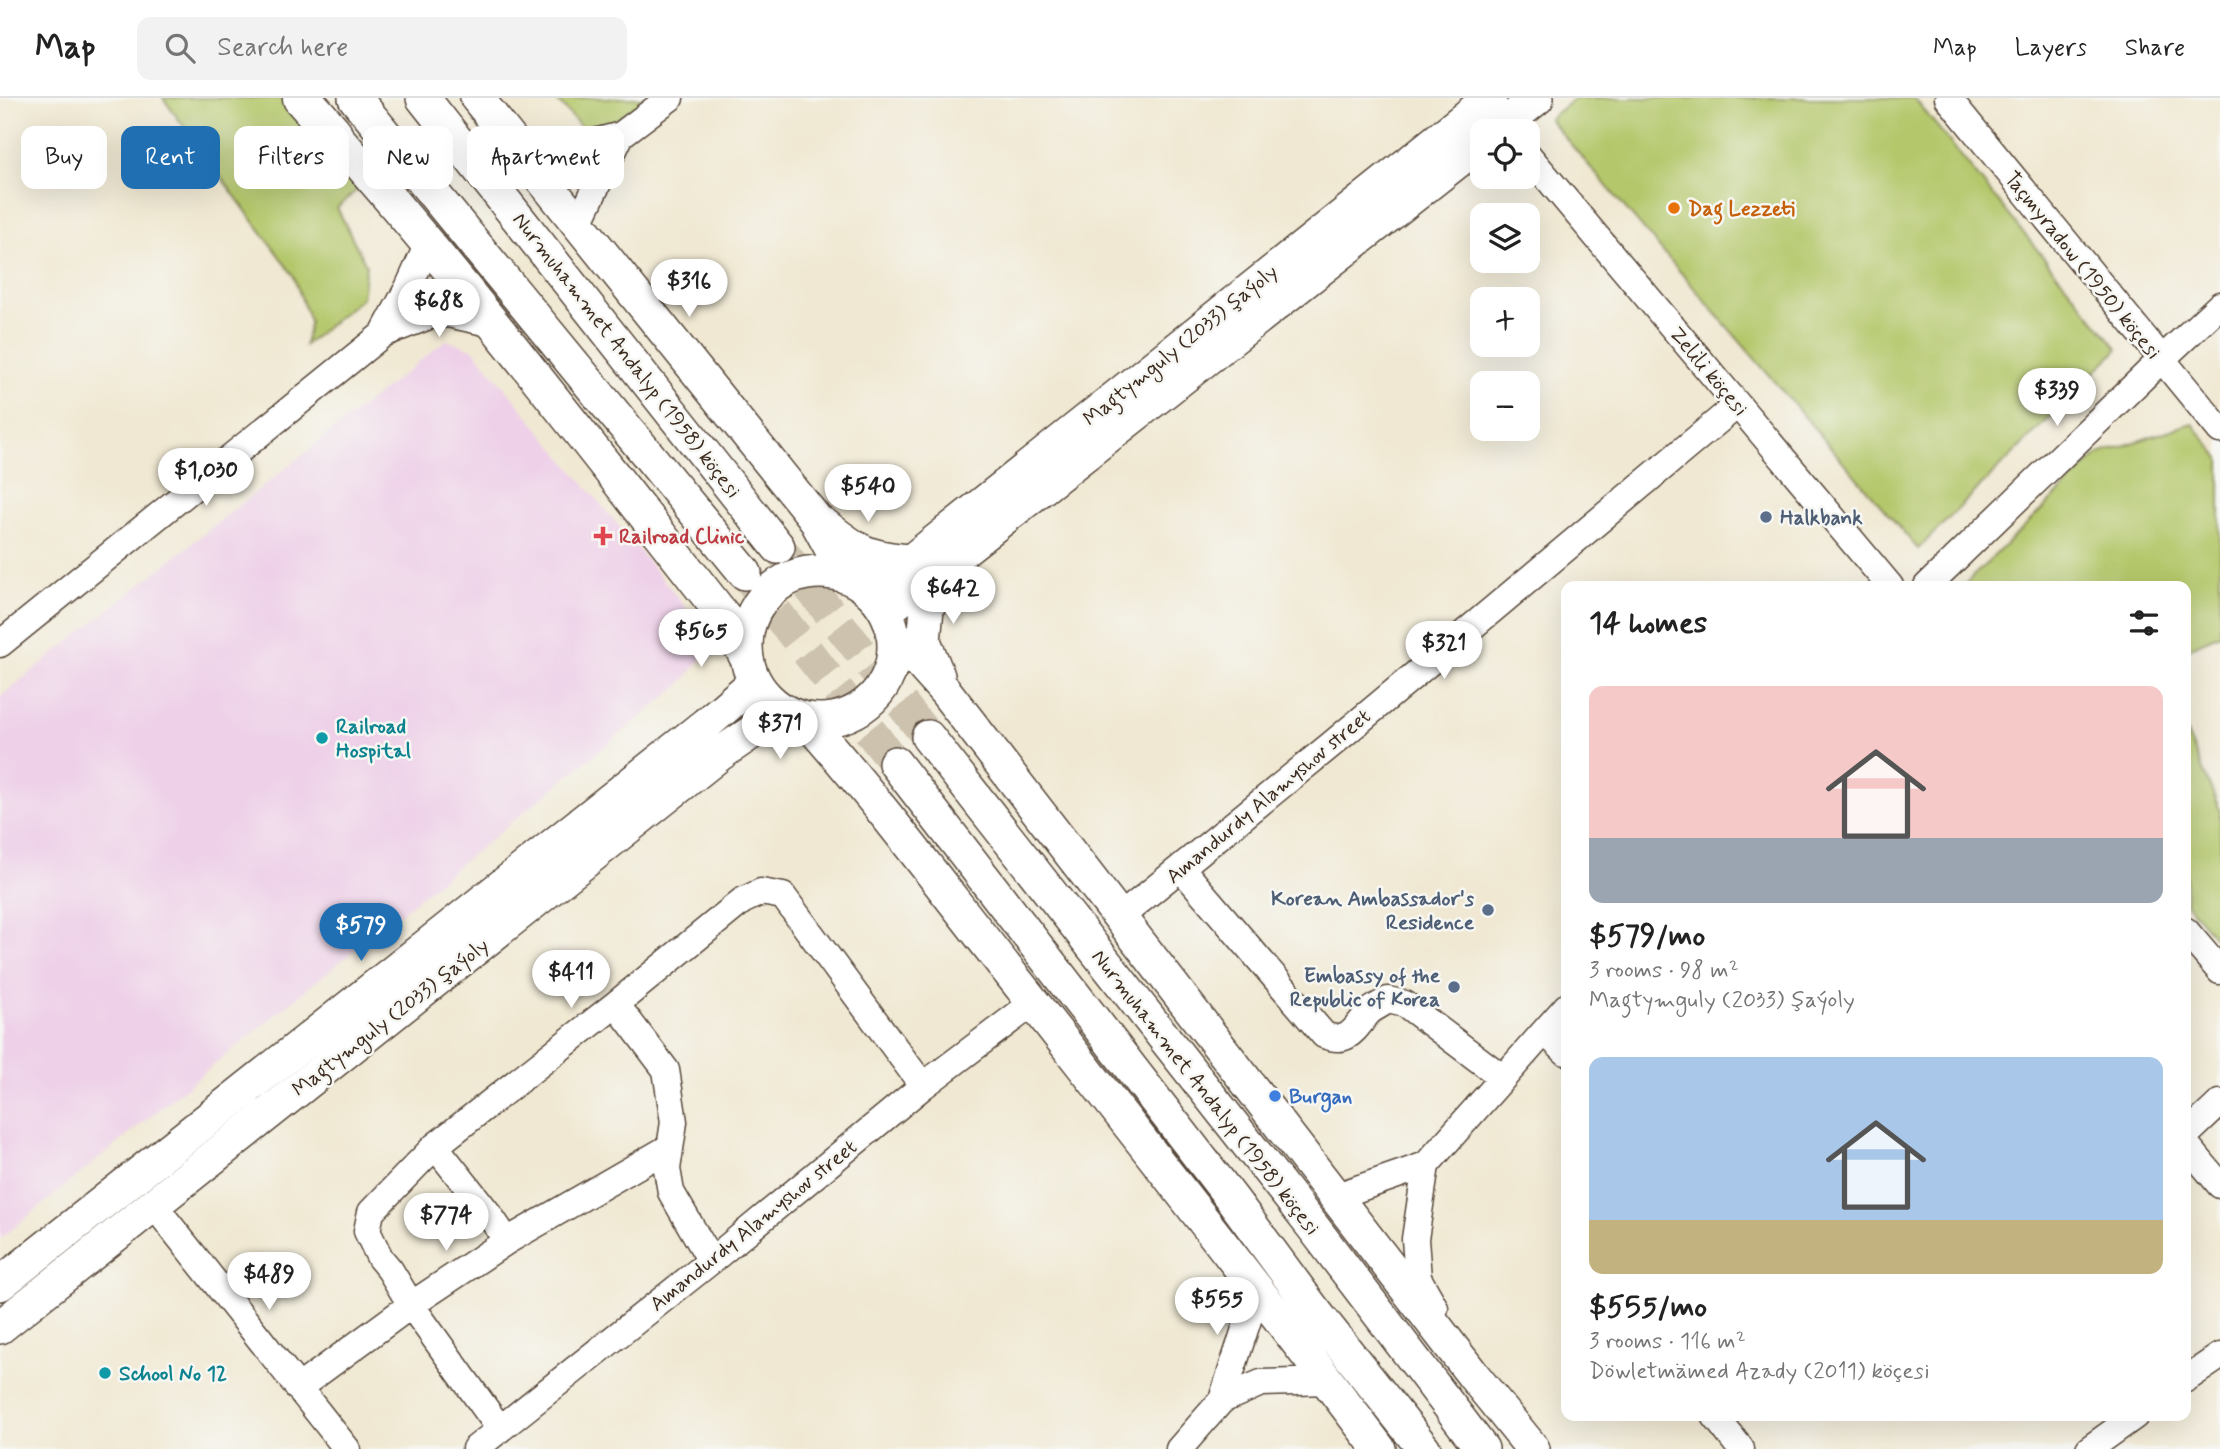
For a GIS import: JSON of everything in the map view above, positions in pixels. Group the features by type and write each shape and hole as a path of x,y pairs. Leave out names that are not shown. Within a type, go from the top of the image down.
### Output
{"highway":[{"path":"302,98 327,126"}],"main road":[{"name":"Nurmuhammet Andalyp (1958) köçesi","path":"355,98 378,126"},
{"name":"Magtymguly (2033) şaýoly","path":"874,603 911,561 1492,118 1537,98"},
{"path":"432,104 486,109 500,126"},
{"name":"Nurmuhammet Andalyp (1958) köçesi","path":"432,104 778,547"},
{"name":"Magtymguly (2033) şaýoly","path":"874,603 948,561 1492,118"},
{"path":"349,152 494,324 726,619 765,696 794,715 841,759 1258,1289 1379,1449"},
{"path":"409,189 419,232"},
{"name":"Nurmuhammet Andalyp (1958) köçesi","path":"429,189 746,573"},
{"path":"550,189 814,517 874,603 1533,1449"},
{"path":"814,517 850,546 869,556 911,561"},
{"path":"945,691 924,641 927,609 948,561"},
{"path":"750,669 747,632 756,608 774,588 796,576 821,572 874,603 894,658 886,681 872,700 852,714 829,720 794,715"},
{"path":"706,724 730,668 726,619"},
{"name":"Magtymguly (2033) şaýoly","path":"0,1284 706,724 750,669"},
{"name":"Magtymguly (2033) şaýoly","path":"1,1325 720,754 794,715"},
{"path":"720,754 776,732 841,759"},
{"name":"Nurmuhammet Andalyp (1958) köçesi","path":"928,737 1480,1446"},
{"name":"Nurmuhammet Andalyp (1958) köçesi","path":"895,763 1422,1449"},
{"path":"1266,1168 1337,1196"},
{"path":"1232,1199 1258,1289"},
{"path":"1473,1375 1480,1446"},
{"path":"1328,1381 1422,1449"}],"street":[{"path":"624,133 670,98"},
{"name":"Taçmyradow (1950) köçesi","path":"1948,98 2220,430"},
{"name":"Zelili köçesi","path":"1540,169 1887,581"},
{"path":"578,225 595,189"},
{"path":"383,334 408,288 419,232"},
{"path":"1932,581 2220,305"},
{"path":"0,644 383,334 429,316 448,314 494,324"},
{"name":"Amandurdy Alamyshov street","path":"1120,917 1737,405"},
{"path":"1181,868 1324,1035 1337,1040 1348,1037 1372,1009 1388,1000 1405,1004 1503,1078"},
{"path":"500,1429 411,1305 380,1258 367,1231 371,1212 435,1146 742,901 761,892 783,896 923,1086"},
{"path":"2191,937 2220,971"},
{"name":"Amandurdy Alamyshov street","path":"475,1449 711,1261 923,1086 1033,1003"},
{"path":"616,1004 666,1070 674,1122 667,1170 671,1192 711,1261"},
{"path":"1337,1196 1426,1165 1561,1013"},
{"path":"1545,1032 1561,1047"},
{"path":"2191,1130 2220,1103"},
{"path":"435,1146 507,1241"},
{"path":"298,1388 411,1305 507,1241 670,1147"},
{"path":"2191,1150 2220,1185"},
{"path":"1426,1165 1415,1238 1418,1278 1473,1375"},
{"path":"153,1204 346,1449"},
{"path":"1179,1449 1222,1400 1258,1289"},
{"path":"2191,1376 2220,1356"},
{"path":"1222,1400 1261,1383 1328,1381"},
{"path":"1719,1421 1741,1449"},
{"path":"2089,1449 2128,1421"}],"shaded area":[{"path":"446,340 473,349 701,626 704,655 680,685 0,1239 0,697"}],"green space":[{"path":"163,98 282,98 305,126 234,126 234,189 349,189 349,178 358,189 337,208 366,265 362,298 305,345 310,322 293,275 220,176 220,126 184,126"},
{"path":"555,98 647,98 608,126 580,126"},
{"path":"1575,98 1914,98 2118,349 1918,549 1549,119"},
{"path":"2192,423 2220,458 2220,634 2191,647 2191,581 1968,581 2099,454"},
{"path":"2191,743 2220,810 2220,944 2191,909"}],"tunnel":[{"path":"778,547 928,737"},
{"path":"745,573 895,763"}],"place":[{"name":"Dag Lezzeti","path":"1674,208"},
{"name":"Halkbank","path":"1766,517"},
{"name":"Railroad Clinic","path":"603,536"},
{"name":"Railroad Hospital","path":"322,738"},
{"name":"Korean Ambassador's Residence","path":"1488,910"},
{"name":"Embassy of the Republic of Korea","path":"1454,987"},
{"name":"Burgan","path":"1275,1096"},
{"name":"School No 12","path":"105,1373"}]}
